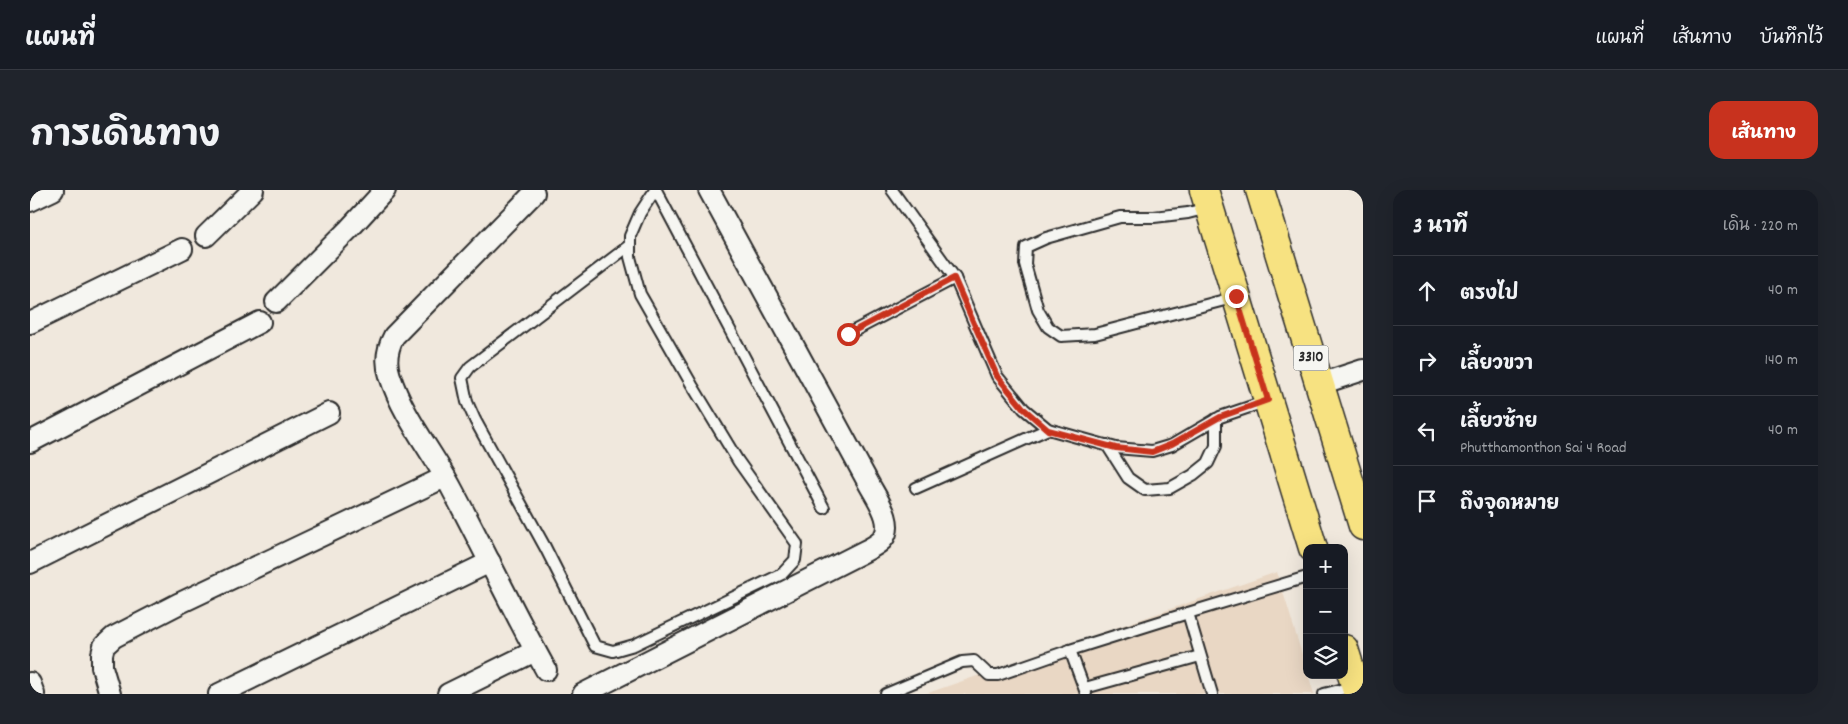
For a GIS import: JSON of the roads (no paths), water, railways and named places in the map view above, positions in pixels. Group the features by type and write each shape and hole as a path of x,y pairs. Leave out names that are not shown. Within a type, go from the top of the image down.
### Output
{"main road":[{"name":"3310","path":"1260,190 1363,526"},
{"path":"1207,199 1312,544"},
{"path":"1348,662 1357,690"}],"street":[{"path":"30,201 53,190"},
{"path":"206,236 253,190"},
{"path":"276,302 385,190"},
{"path":"582,694 866,551 882,541 886,533 887,524 883,512 869,484 709,190"},
{"path":"534,191 394,336 388,347 387,359 390,375 403,406 445,477 546,670"},
{"path":"30,323 182,249"},
{"path":"30,442 260,322"},
{"path":"1320,384 1363,370"},
{"path":"30,563 329,413"},
{"path":"110,694 102,667 102,654 104,646 114,637 172,607 445,477"},
{"path":"219,694 490,562"},
{"path":"448,694 535,650"},
{"path":"30,684 34,694"}],"lane":[{"path":"630,245 470,367 462,378 467,402 475,420 545,547 595,646 613,651 634,645 782,574 795,560 797,544 738,460 640,294 630,257 630,245 630,236 640,213 656,190 824,508"},
{"path":"892,190 954,278 997,376 1024,409 1048,430 1116,448 1152,452 1172,444 1216,420 1268,400"},
{"path":"1207,199 1188,213 1163,216 1120,217 1046,238 1026,247 1025,264 1038,310 1048,327 1061,336 1095,334 1236,296"},
{"path":"848,334 954,278"},
{"path":"1107,445 1128,478 1133,482 1145,490 1170,488 1208,463 1216,446 1216,420"},
{"path":"916,488 1048,430"},
{"path":"886,694 962,662 974,661 989,675 993,676 1070,650 1303,578"},
{"path":"1188,613 1212,694"},
{"path":"1070,650 1086,691 1200,656"},
{"path":"1324,694 1357,690"}]}
